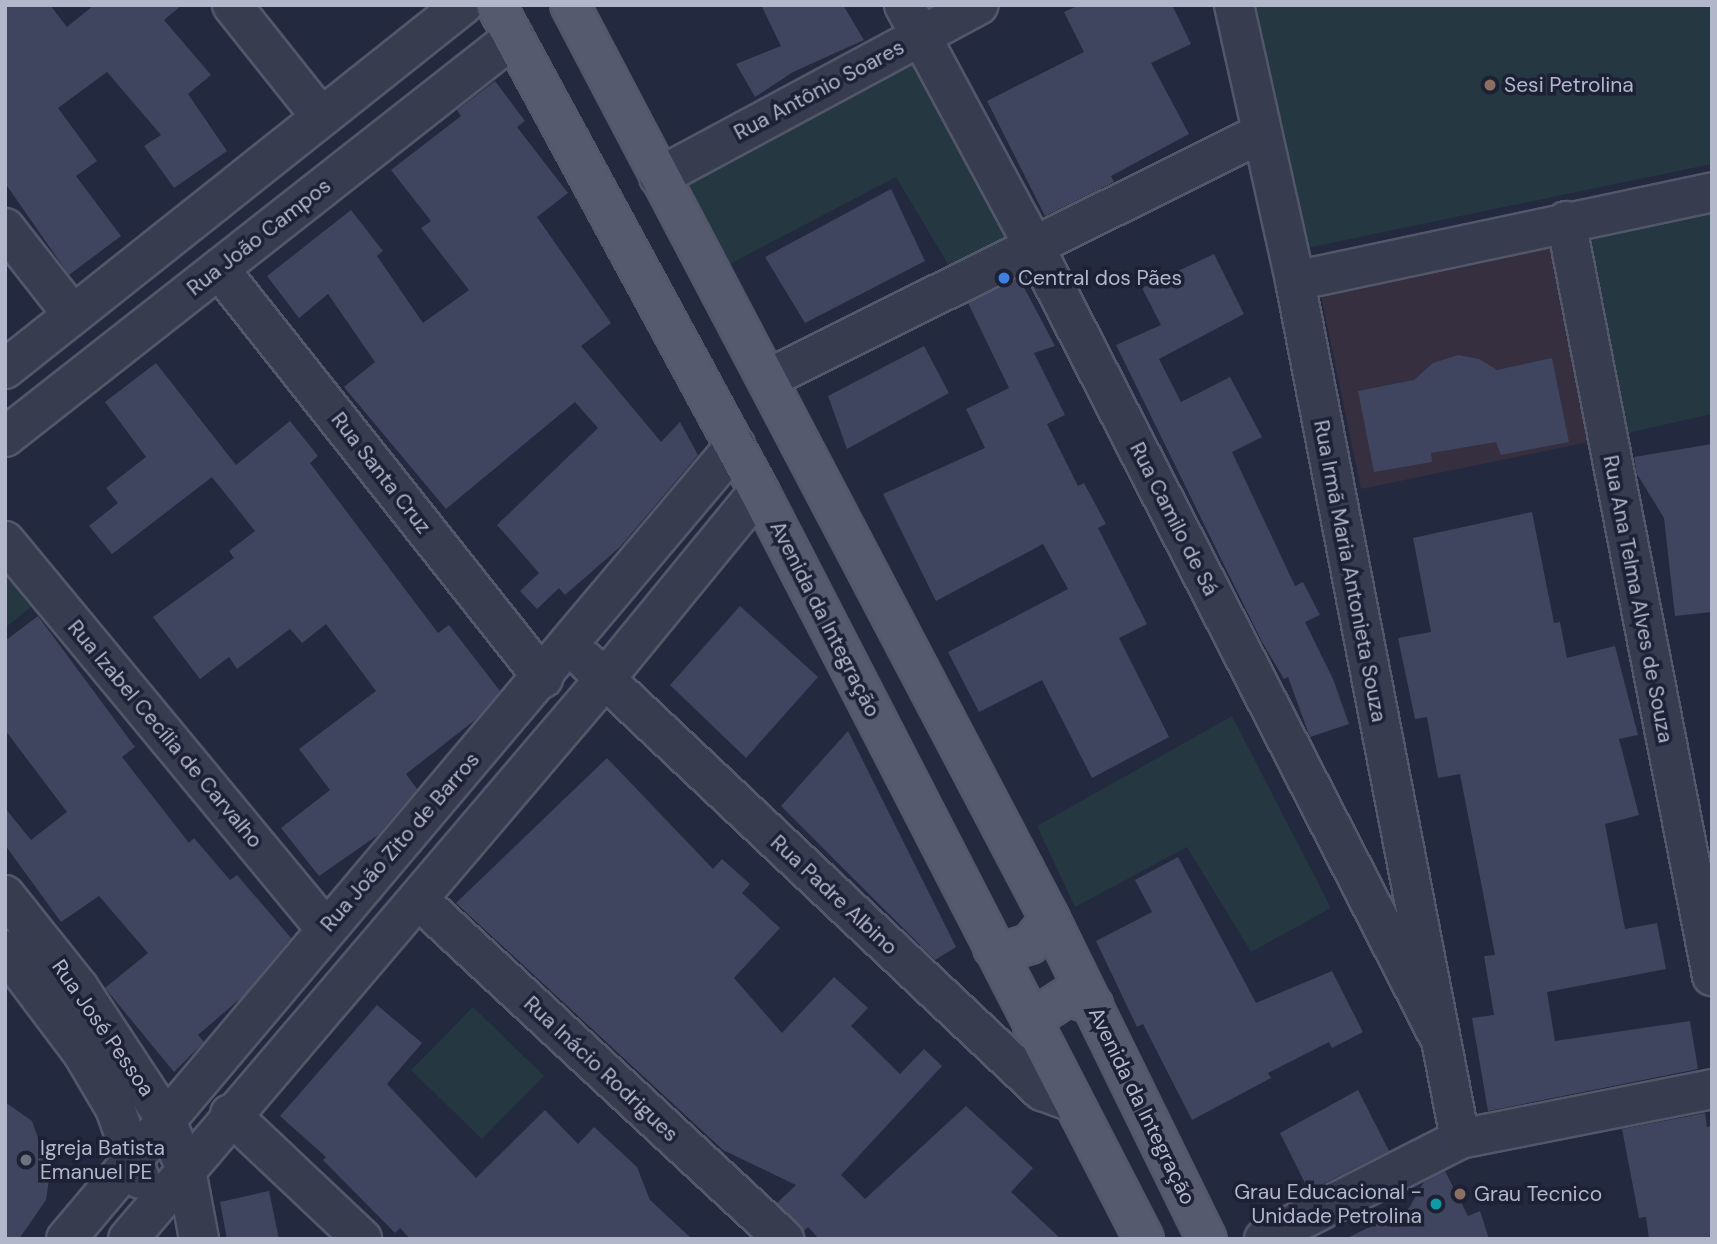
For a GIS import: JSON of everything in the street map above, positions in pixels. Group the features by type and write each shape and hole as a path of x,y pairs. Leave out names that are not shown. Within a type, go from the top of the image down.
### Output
{"main road":[{"name":"Avenida da Integração","path":"570,5 1050,919 1206,1239"},
{"name":"Avenida da Integração","path":"505,21 759,491 1069,1101 1144,1239"},
{"path":"993,948 1007,951 1030,944 1050,919"},
{"path":"1033,1027 1042,1013 1068,996 1093,1004"}],"street":[{"path":"232,5 321,117"},
{"path":"5,369 463,5"},
{"name":"Rua Antônio Soares","path":"659,177 912,21 979,5"},
{"name":"Rua Irmã Maria Antonieta Souza","path":"1234,5 1260,134 1295,281 1460,1139"},
{"name":"Rua João Campos","path":"5,437 219,269 505,21"},
{"name":"Rua Camilo de Sá","path":"912,21 1035,248 1438,1035"},
{"path":"767,379 1260,134"},
{"path":"1295,281 1566,221 1712,192"},
{"name":"Rua Ana Telma Alves de Souza","path":"1566,221 1712,976"},
{"path":"5,229 73,315"},
{"name":"Rua Santa Cruz","path":"219,269 543,678"},
{"name":"Rua João Zito de Barros","path":"66,1239 326,928 543,678 735,446"},
{"path":"145,1231 186,1170 230,1114 605,679 759,491"},
{"name":"Rua Izabel Cecília de Carvalho","path":"5,541 326,928"},
{"name":"Rua Padre Albino","path":"570,645 1042,1091 1069,1101"},
{"name":"Rua José Pessoa","path":"5,895 79,988 166,1120 186,1170 199,1239"},
{"name":"Rua Inácio Rodrigues","path":"418,899 784,1239"},
{"name":"Rua José Pessoa","path":"5,950 82,1052 115,1108 134,1158 145,1231"},
{"path":"1265,1239 1460,1139 1712,1089"},
{"path":"230,1114 362,1239"}],"shaded area":[{"name":"Sesi Petrolina","path":"1252,5 1712,5 1712,164 1302,249"},
{"path":"911,53 1022,246 952,271 896,177 724,267 680,183"},
{"path":"1712,210 1712,414 1628,433 1583,239"},
{"path":"1550,237 1589,442 1361,489 1319,286"},
{"path":"5,575 31,607 5,628"},
{"path":"1232,716 1331,908 1251,952 1187,847 1075,907 1037,826"},
{"path":"473,1007 544,1076 482,1139 411,1070"}],"building":[{"path":"5,5 50,5 67,27 94,5 182,5 164,20 211,75 188,94 227,151 174,188 144,146 161,135 107,72 58,108 97,161 76,176 121,236 69,275 5,183"},
{"path":"761,5 843,5 864,40 793,72 755,97 736,64 781,46"},
{"path":"1079,5 1172,5 1191,44 1151,63 1189,134 1111,176 1114,182 1045,216 987,101 1084,52 1064,12"},
{"path":"495,81 525,121 517,127 568,193 537,217 611,323 581,346 661,442 680,422 698,455 620,547 565,595 559,588 537,609 520,591 539,573 497,525 598,428 575,402 446,509 344,387 375,362 328,294 299,318 267,276 351,210 383,251 377,256 423,323 469,290 421,228 431,221 391,170 461,116 457,110"},
{"path":"891,189 925,261 805,323 765,257"},
{"path":"1214,254 1244,314 1159,359 1181,402 1230,377 1262,437 1232,452 1295,586 1303,582 1320,615 1305,622 1333,679 1349,724 1310,737 1288,677 1284,679 1262,642 1116,345 1161,325 1142,288"},
{"path":"1019,278 1055,346 1034,353 1065,415 1047,424 1078,486 1084,483 1106,524 1098,528 1147,624 1119,638 1169,737 1092,778 1042,680 979,712 948,652 1068,589 1043,544 936,601 883,494 985,448 966,409 1009,388 968,303"},
{"path":"924,346 949,393 847,449 828,396"},
{"path":"1458,355 1479,359 1497,370 1552,358 1569,442 1501,455 1496,442 1431,453 1432,462 1374,472 1358,391 1414,380 1433,363"},
{"path":"156,363 236,465 290,421 318,456 310,463 438,633 449,625 500,691 475,720 406,774 417,789 378,835 319,876 281,828 330,790 299,749 376,691 326,624 302,643 290,629 237,669 229,657 200,679 153,617 234,558 229,551 255,531 212,477 112,554 89,526 118,503 106,488 146,457 105,402"},
{"path":"1712,444 1712,612 1675,616 1664,518 1637,474 1634,457"},
{"path":"1532,512 1554,623 1560,622 1567,658 1615,646 1638,735 1619,739 1639,815 1605,824 1625,929 1657,923 1666,969 1547,992 1555,1041 1690,1021 1698,1069 1488,1111 1472,1018 1494,1015 1484,956 1495,955 1460,774 1438,778 1427,717 1415,719 1398,638 1431,632 1413,538"},
{"path":"740,606 818,677 746,758 670,685"},
{"path":"38,616 135,747 122,757 189,843 194,838 230,880 237,875 291,938 242,997 198,1035 204,1042 174,1072 105,988 148,953 99,896 61,922 5,845 5,808 31,840 67,812 5,730 5,641"},
{"path":"848,731 956,947 935,960 781,806"},
{"path":"607,758 713,869 722,859 750,884 742,893 780,928 734,978 782,1033 834,977 868,1008 851,1026 900,1074 924,1049 942,1066 841,1175 865,1199 966,1106 1033,1168 1011,1192 1061,1239 819,1239 808,1227 804,1231 777,1203 796,1185 723,1150 456,903"},
{"path":"1178,857 1256,1003 1332,971 1363,1032 1332,1048 1329,1042 1268,1073 1271,1078 1192,1120 1143,1024 1137,1027 1096,941 1152,912 1135,880"},
{"path":"377,1005 422,1043 387,1084 476,1178 545,1110 578,1144 594,1127 637,1167 650,1200 692,1239 410,1239 400,1228 395,1233 323,1160 326,1157 280,1116"},
{"path":"1358,1090 1389,1151 1309,1191 1280,1133"},
{"name":"Igreja Batista Emanuel PE","path":"5,1102 32,1121 50,1172 46,1200 19,1239 5,1239"},
{"path":"1705,1113 1707,1127 1712,1126 1712,1239 1649,1239 1646,1217 1639,1218 1622,1129"},
{"name":"Grau Educacional - Unidade Petrolina","path":"1445,1171 1468,1216 1480,1211 1489,1239 1345,1239 1409,1208 1424,1182"},
{"path":"269,1191 279,1239 227,1239 220,1202"}],"place":[{"name":"Sesi Petrolina","path":"1490,85"},
{"name":"Central dos Pães","path":"1004,278"},
{"name":"Igreja Batista Emanuel PE","path":"26,1160"},
{"name":"Grau Tecnico","path":"1460,1194"},
{"name":"Grau Educacional - Unidade Petrolina","path":"1436,1204"}]}
